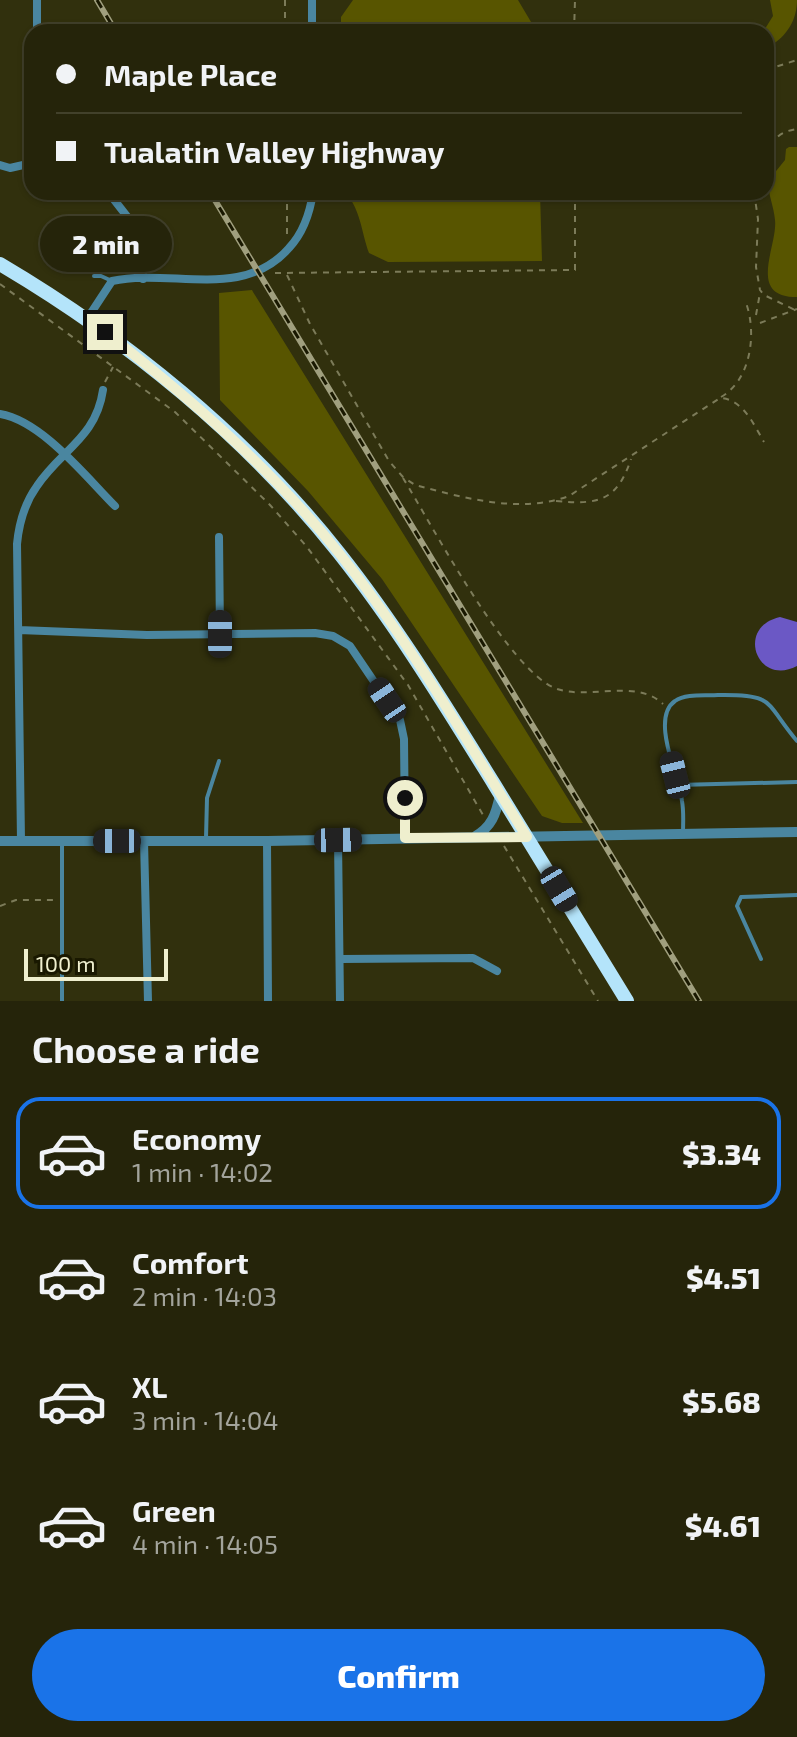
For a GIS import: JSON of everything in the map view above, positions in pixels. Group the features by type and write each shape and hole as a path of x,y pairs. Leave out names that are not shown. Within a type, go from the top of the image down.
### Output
{"highway":[{"path":"0,264 87,319 198,407 275,481 330,542 412,653 627,1001"}],"street":[{"path":"37,0 37,24"},
{"path":"312,0 312,24"},
{"path":"0,165 10,168 24,165"},
{"path":"114,200 140,233 143,279"},
{"path":"87,319 112,281 227,279 266,268 281,257 300,233 312,200"},
{"path":"21,841 19,521 37,484 92,425 103,390"},
{"path":"0,414 24,422 115,506"},
{"path":"219,537 220,634"},
{"path":"19,630 315,633 333,636 350,646 395,710 403,729 405,838"},
{"path":"472,838 489,826 496,814 500,795"},
{"path":"0,841 267,841 797,832"},
{"path":"338,840 340,1001"},
{"path":"144,841 148,1001"},
{"path":"267,841 268,1001"},
{"path":"341,959 473,958 497,971"}],"lane":[{"path":"94,276 112,281"},
{"path":"683,833 682,800 666,738 665,715 672,703 685,696 750,694 766,700 797,741"},
{"path":"206,841 207,798 219,761"},
{"path":"678,785 797,782"},
{"path":"62,841 62,1001"},
{"path":"761,959 737,906 741,897 797,895"}],"path":[{"path":"285,0 285,24"},
{"path":"574,24 575,0"},
{"path":"774,67 797,60"},
{"path":"774,138 784,131 797,129"},
{"path":"287,200 287,238"},
{"path":"266,268 272,273 287,275 575,270 575,200"},
{"path":"755,200 759,232 756,267 760,290 756,315"},
{"path":"287,275 325,351 389,461 403,477 498,632 548,685 573,692 645,693 668,709"},
{"path":"0,284 191,426 256,489 307,547 408,685 483,817"},
{"path":"760,290 772,300 796,310"},
{"path":"555,501 569,496 730,392 739,379 753,331 746,303"},
{"path":"760,323 796,310"},
{"path":"103,390 114,366"},
{"path":"720,398 733,400 749,417 764,442"},
{"path":"403,477 415,485 490,501 536,504 594,501 608,497 625,477 632,456"},
{"path":"508,852 598,1001"},
{"path":"0,906 16,900 54,900"}],"shaded area":[{"path":"353,0 518,0 532,24 341,24 341,17"},
{"path":"770,0 797,0 790,27 774,43 774,24 768,24 773,16"},
{"path":"797,147 797,297 782,295 772,289 768,279 775,231 771,200 774,200 774,174 785,160 786,149"},
{"path":"351,200 540,200 542,261 388,262 369,253 358,213"},
{"path":"252,290 583,823 562,823 542,816 382,579 308,491 220,400 219,293"},
{"path":"780,617 797,622 797,666 783,670 771,669 762,662 755,642 758,632 766,623"}],"railway":[{"path":"97,0 111,24"},
{"path":"215,200 699,1001"}],"route":[{"path":"105,332 233,439 337,550 412,653 527,837 405,838 405,798"}]}
